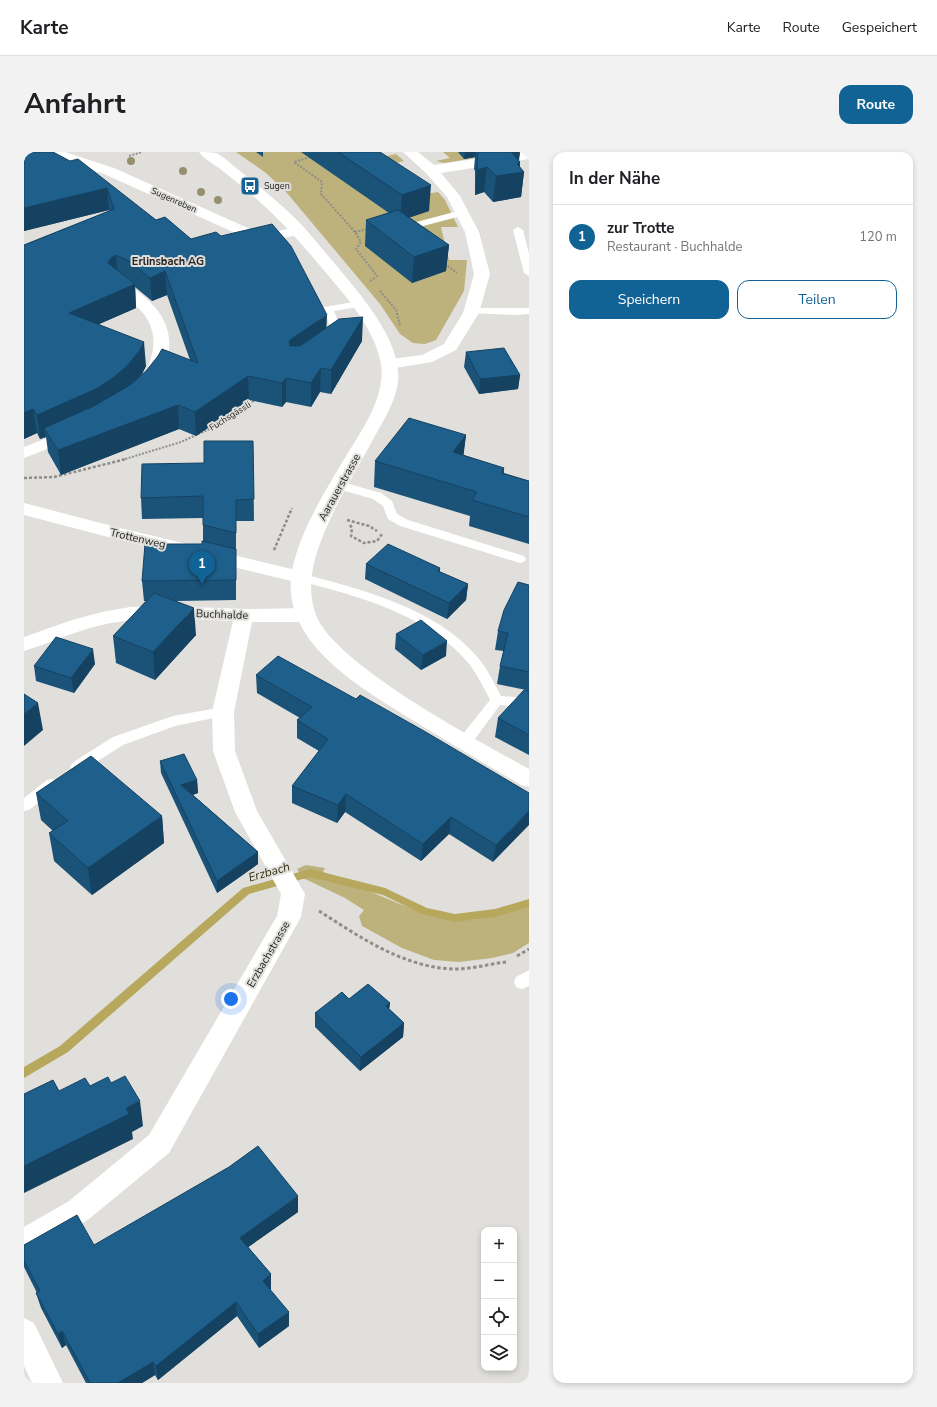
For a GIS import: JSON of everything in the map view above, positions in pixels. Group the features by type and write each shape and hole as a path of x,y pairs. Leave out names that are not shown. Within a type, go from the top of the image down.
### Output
{"street":[{"name":"Sugenreben","path":"51,152 109,171 247,233 278,235 299,231"},
{"name":"Aarauerstrasse","path":"206,152 250,186 299,231 360,304 380,339 389,364 390,379 387,394 366,438 323,513 306,554 300,577 300,600 305,615 326,646 339,659 385,693 464,743 529,779"},
{"path":"389,364 426,359 450,347 472,311 482,274 472,232 453,196 431,170 410,152"},
{"path":"431,170 529,155"},
{"path":"119,285 146,307 157,321 159,331 161,342 157,366 140,392"},
{"path":"24,453 90,426"},
{"name":"Trottenweg","path":"24,509 112,532 300,577"},
{"name":"Buchhalde","path":"24,644 92,620 115,616 146,613 305,615"},
{"path":"244,615 223,712 224,751 246,812 293,894"},
{"name":"Erzbachstrasse","path":"24,1243 79,1210 159,1144 289,917 293,894"},
{"path":"24,1333 48,1383"}],"lane":[{"path":"408,227 462,213"},
{"path":"518,230 529,273"},
{"path":"324,346 334,339 335,326 328,309 360,304"},
{"path":"472,311 529,311"},
{"path":"339,485 377,496 388,504 392,516 404,522 520,559"},
{"path":"300,577 339,588 412,614 452,640 474,662 497,700"},
{"path":"497,700 529,703"},
{"path":"464,743 497,700"},
{"path":"24,806 48,786 118,741 173,721 223,712"}],"path":[{"path":"317,154 294,162 322,182 321,194 355,232 361,242 356,249 377,276 371,281 348,289"},
{"path":"355,232 370,229"},
{"path":"442,263 461,276 479,284"},
{"name":"Fuchsgässli","path":"24,478 54,477 140,456 181,442 216,426 259,397"},
{"path":"266,568 292,508"},
{"path":"323,513 369,526 383,535 375,542 362,543 351,536 352,528 350,525"},
{"path":"293,894 360,937 404,960 428,966 455,969 506,962"}],"shaded area":[{"path":"236,152 376,152 383,157 396,154 404,161 392,164 425,194 438,192 445,200 458,227 441,227 449,260 467,260 464,291 436,340 425,344 413,343 400,334 380,304 287,193 266,173"},
{"path":"443,152 511,152 444,163 436,161 450,158"},
{"path":"306,865 325,868 323,872 424,914 448,919 473,920 529,907 529,943 513,953 492,958 459,962 434,960 402,948 362,926 359,916 364,910 345,898 303,878 297,869"}],"building":[{"path":"24,152 53,152 70,161 78,159 156,220 165,217 191,239 216,232 221,236 272,224 291,246 327,315 290,340 290,346 300,346 339,319 363,317 331,370 321,368 311,383 286,378 282,383 248,376 195,412 178,405 58,450 44,428 94,406 130,385 146,371 162,349 198,363 165,271 150,278 129,261 116,255 111,258 108,263 135,284 69,313 144,342 140,350 128,365 113,378 96,389 37,415 33,409 24,413 24,245 114,209 107,188 24,208"},
{"path":"338,152 380,152 431,185 402,195"},
{"path":"478,152 511,152 520,162 517,164 524,172 496,176 487,167 477,170"},
{"path":"398,210 449,245 414,257 366,220"},
{"path":"504,348 520,375 480,379 466,352"},
{"path":"409,418 466,435 453,452 504,468 501,473 529,481 529,517 472,500 477,492 375,461"},
{"path":"204,441 253,441 254,499 236,500 236,533 203,525 203,496 141,498 142,464 204,463"},
{"path":"202,541 236,549 236,580 142,581 145,544 202,544"},
{"path":"388,544 440,568 438,571 468,584 449,603 366,564"},
{"path":"518,582 529,585 529,672 500,666 508,633 498,631 504,610"},
{"path":"154,593 194,608 153,652 113,636"},
{"path":"421,620 447,641 423,655 396,634"},
{"path":"56,637 93,649 71,678 34,666"},
{"path":"278,656 356,699 360,695 529,793 529,811 496,845 451,817 423,844 346,794 338,805 292,786 328,739 297,720 312,707 256,675"},
{"path":"524,690 529,691 529,735 498,718"},
{"path":"24,694 38,703 24,714"},
{"path":"184,754 197,780 181,785 258,852 217,881 160,761"},
{"path":"91,756 162,816 88,868 49,833 68,821 36,793"},
{"path":"368,984 390,1003 386,1006 404,1023 361,1057 315,1013 342,992 349,999"},
{"path":"125,1076 140,1101 126,1108 129,1114 24,1166 24,1094 53,1080 59,1091 85,1078 90,1086 108,1077 111,1083"},
{"path":"258,1146 298,1196 240,1238 271,1274 263,1281 289,1312 258,1334 236,1302 156,1366 153,1362 118,1383 90,1383 62,1331 58,1334 36,1293 40,1291 24,1261 24,1245 77,1215 94,1245 229,1167"}],"waterway":[{"name":"Erzbach","path":"24,1073 64,1049 246,891 310,873 385,892 425,911 455,918 495,913 529,903"}],"place":[{"name":"Sugen","path":"250,186"},
{"name":"zur Trotte","path":"202,584"}],"district":[{"name":"Erlinsbach AG","path":"168,261"}]}
